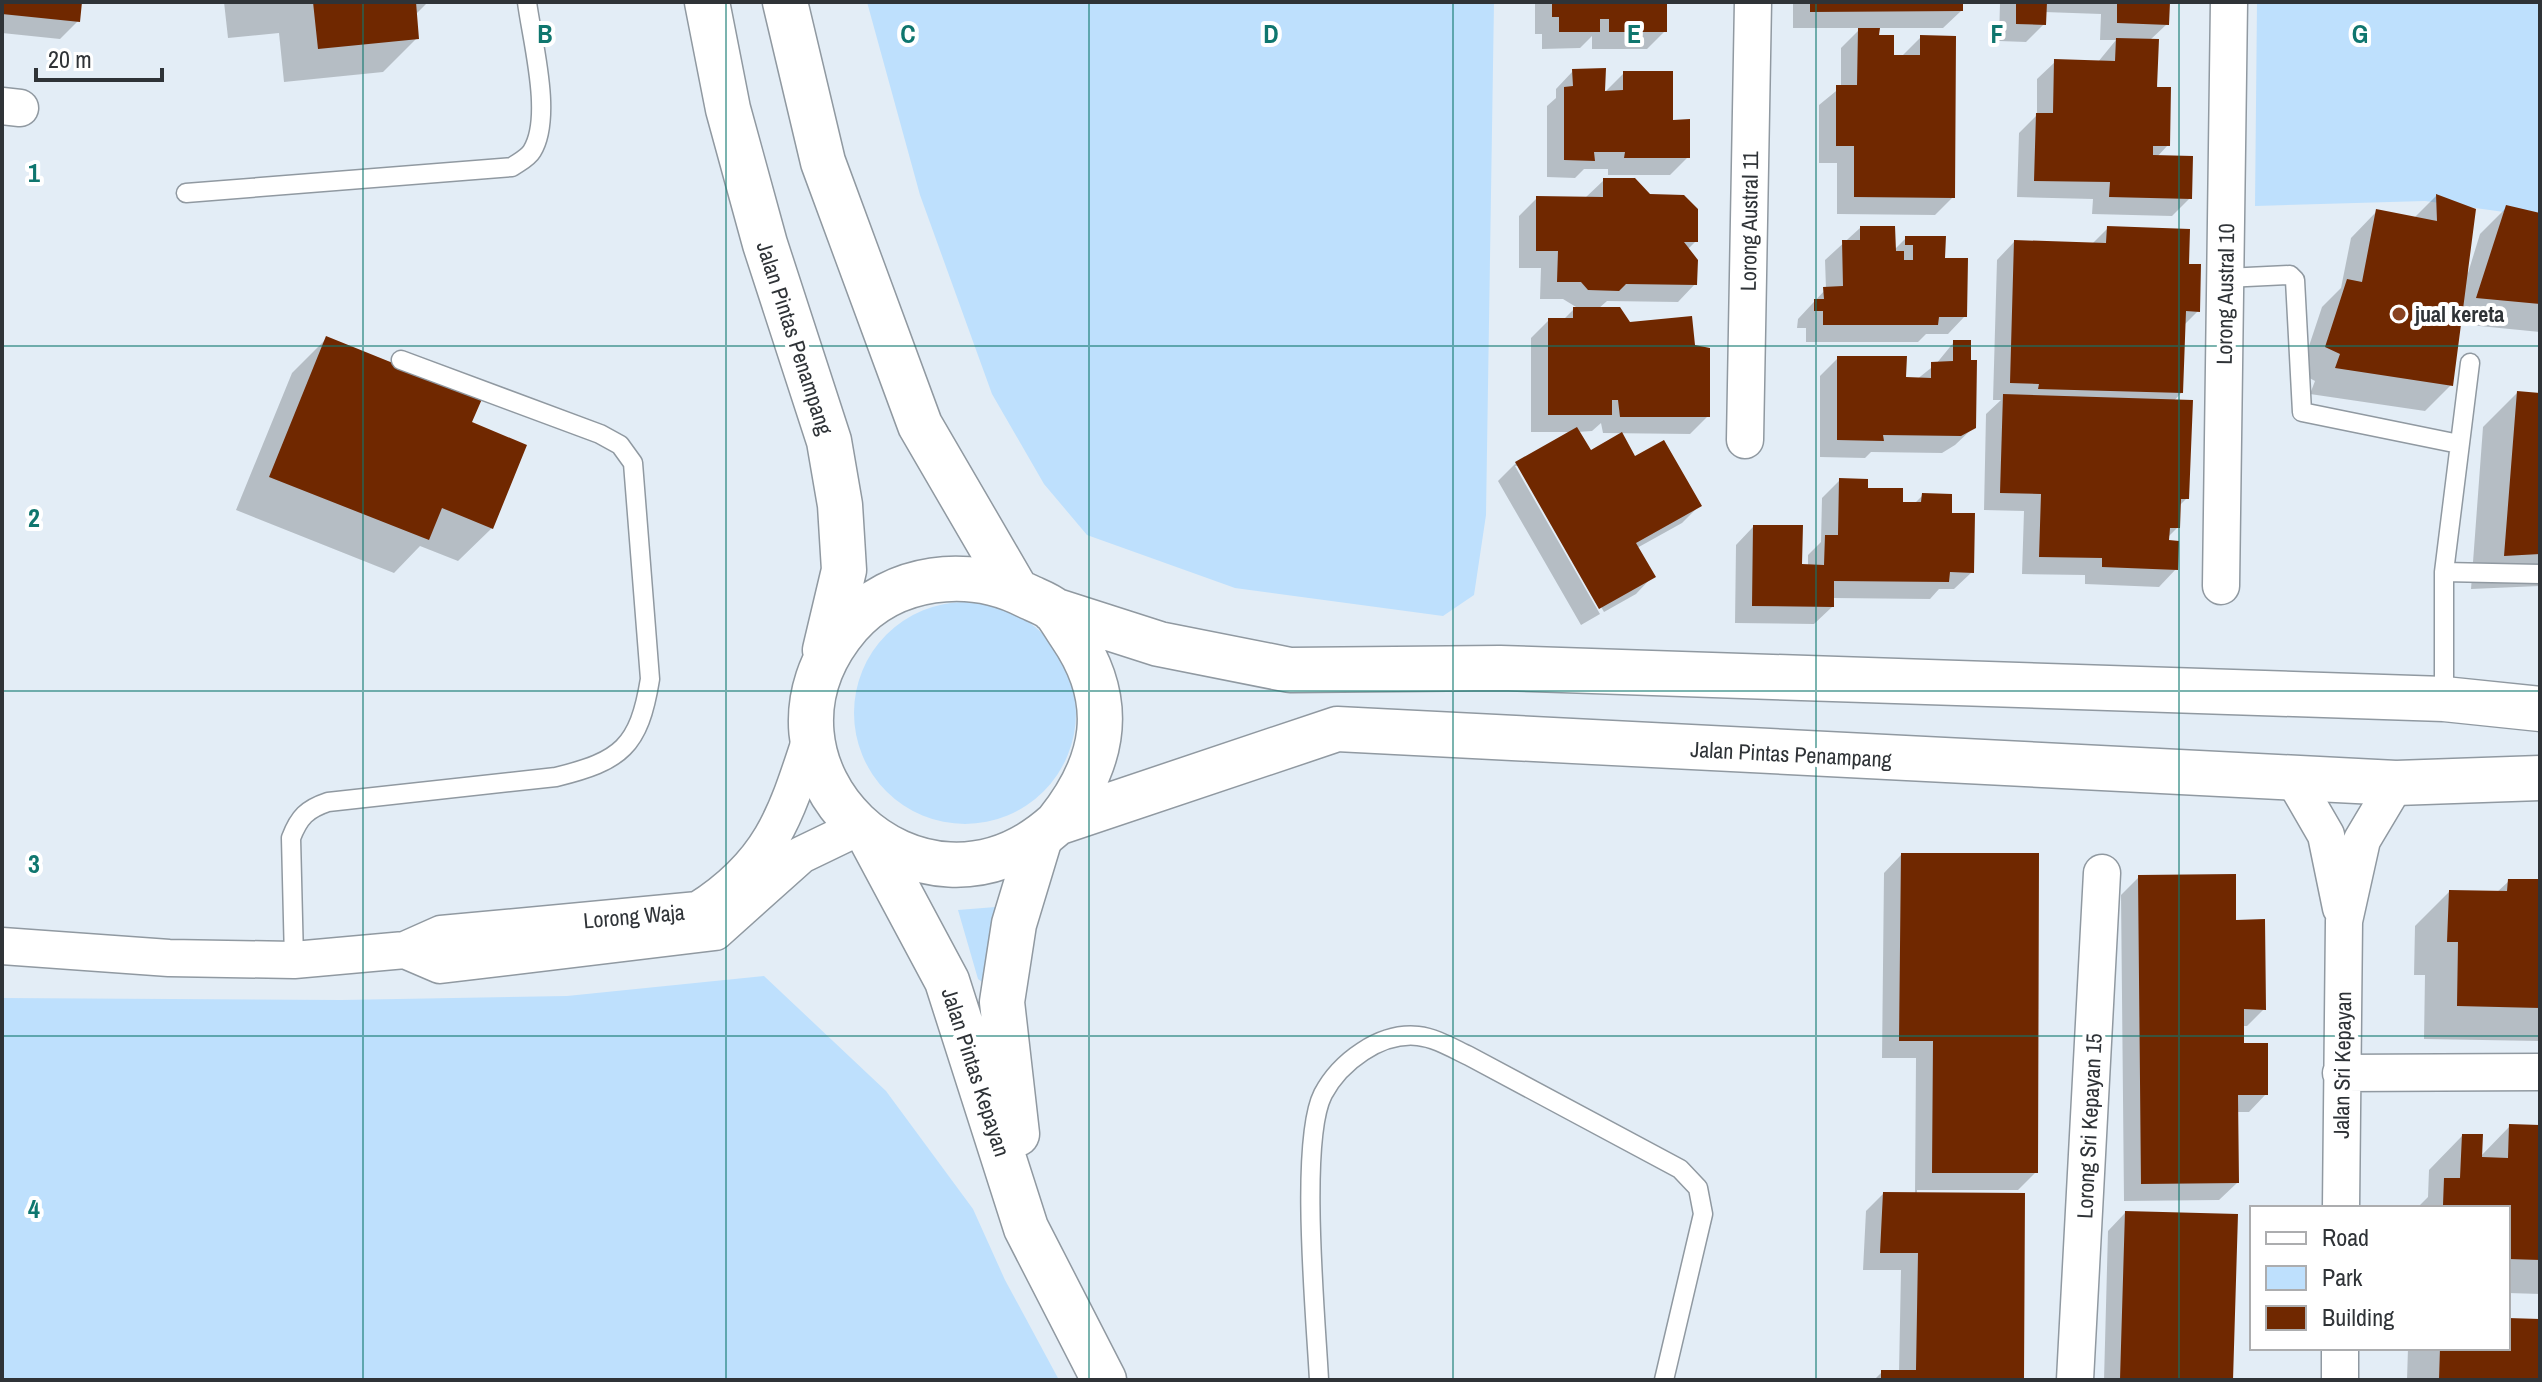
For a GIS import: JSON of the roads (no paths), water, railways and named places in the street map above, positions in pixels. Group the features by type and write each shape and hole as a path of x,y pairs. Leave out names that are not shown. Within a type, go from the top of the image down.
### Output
{"main road":[{"name":"Jalan Pintas Penampang","path":"707,2 728,109 790,327 829,441 840,505 844,570 819,676"},
{"path":"785,2 823,162 920,425 1035,600 1082,651 1100,707 1093,767 1080,794 1048,831 1014,853 985,862 955,865 925,861 896,852 864,832 831,792 812,735 813,705 819,676 850,625 872,604 899,590 958,578 987,581 1035,600 1159,644 1290,670 1500,668 2444,699 2540,709"},
{"name":"Jalan Pintas Penampang","path":"1048,831 1337,729 2396,783 2540,778"},
{"name":"Jalan Pintas Kepayan","path":"1026,1228 1002,1002 1014,924 1048,831"},
{"name":"Jalan Pintas Kepayan","path":"864,832 947,981 1026,1228 1104,1380"}],"street":[{"name":"Lorong Austral 11","path":"1745,440 1753,2"},
{"name":"Lorong Austral 10","path":"2221,586 2229,2"},
{"name":"Lorong Waja","path":"2,946 169,958 294,960 405,950 441,934 698,910 729,890 771,843 790,802 812,735"},
{"name":"Jalan Sri Kepayan","path":"2293,778 2326,835 2344,921"},
{"name":"Jalan Sri Kepayan","path":"2341,1206 2344,921 2362,840 2396,783"},
{"name":"Lorong Waja","path":"405,950 440,965 715,932 801,855 864,832"},
{"name":"Lorong Sri Kepayan 15","path":"2075,1380 2102,873"},
{"path":"2341,1073 2540,1072"},
{"path":"2340,1350 2340,1380"}],"lane":[{"path":"186,193 512,167 531,154 540,130 541,104 527,2"},
{"path":"2226,278 2290,275 2295,280 2302,412 2459,444"},
{"path":"294,960 291,838 297,821 310,808 328,802 556,777 585,770 631,743 644,714 650,679 633,463 620,445 600,434 401,360"},
{"path":"2444,699 2444,572 2470,363"},
{"path":"2444,572 2540,574"},
{"path":"1319,1380 1312,1176 1313,1131 1323,1095 1340,1070 1366,1048 1415,1036 1440,1042 1469,1056 1667,1162 1680,1169 1698,1188 1703,1214 1664,1380"}],"place":[{"name":"jual kereta","path":"2399,314"}]}
